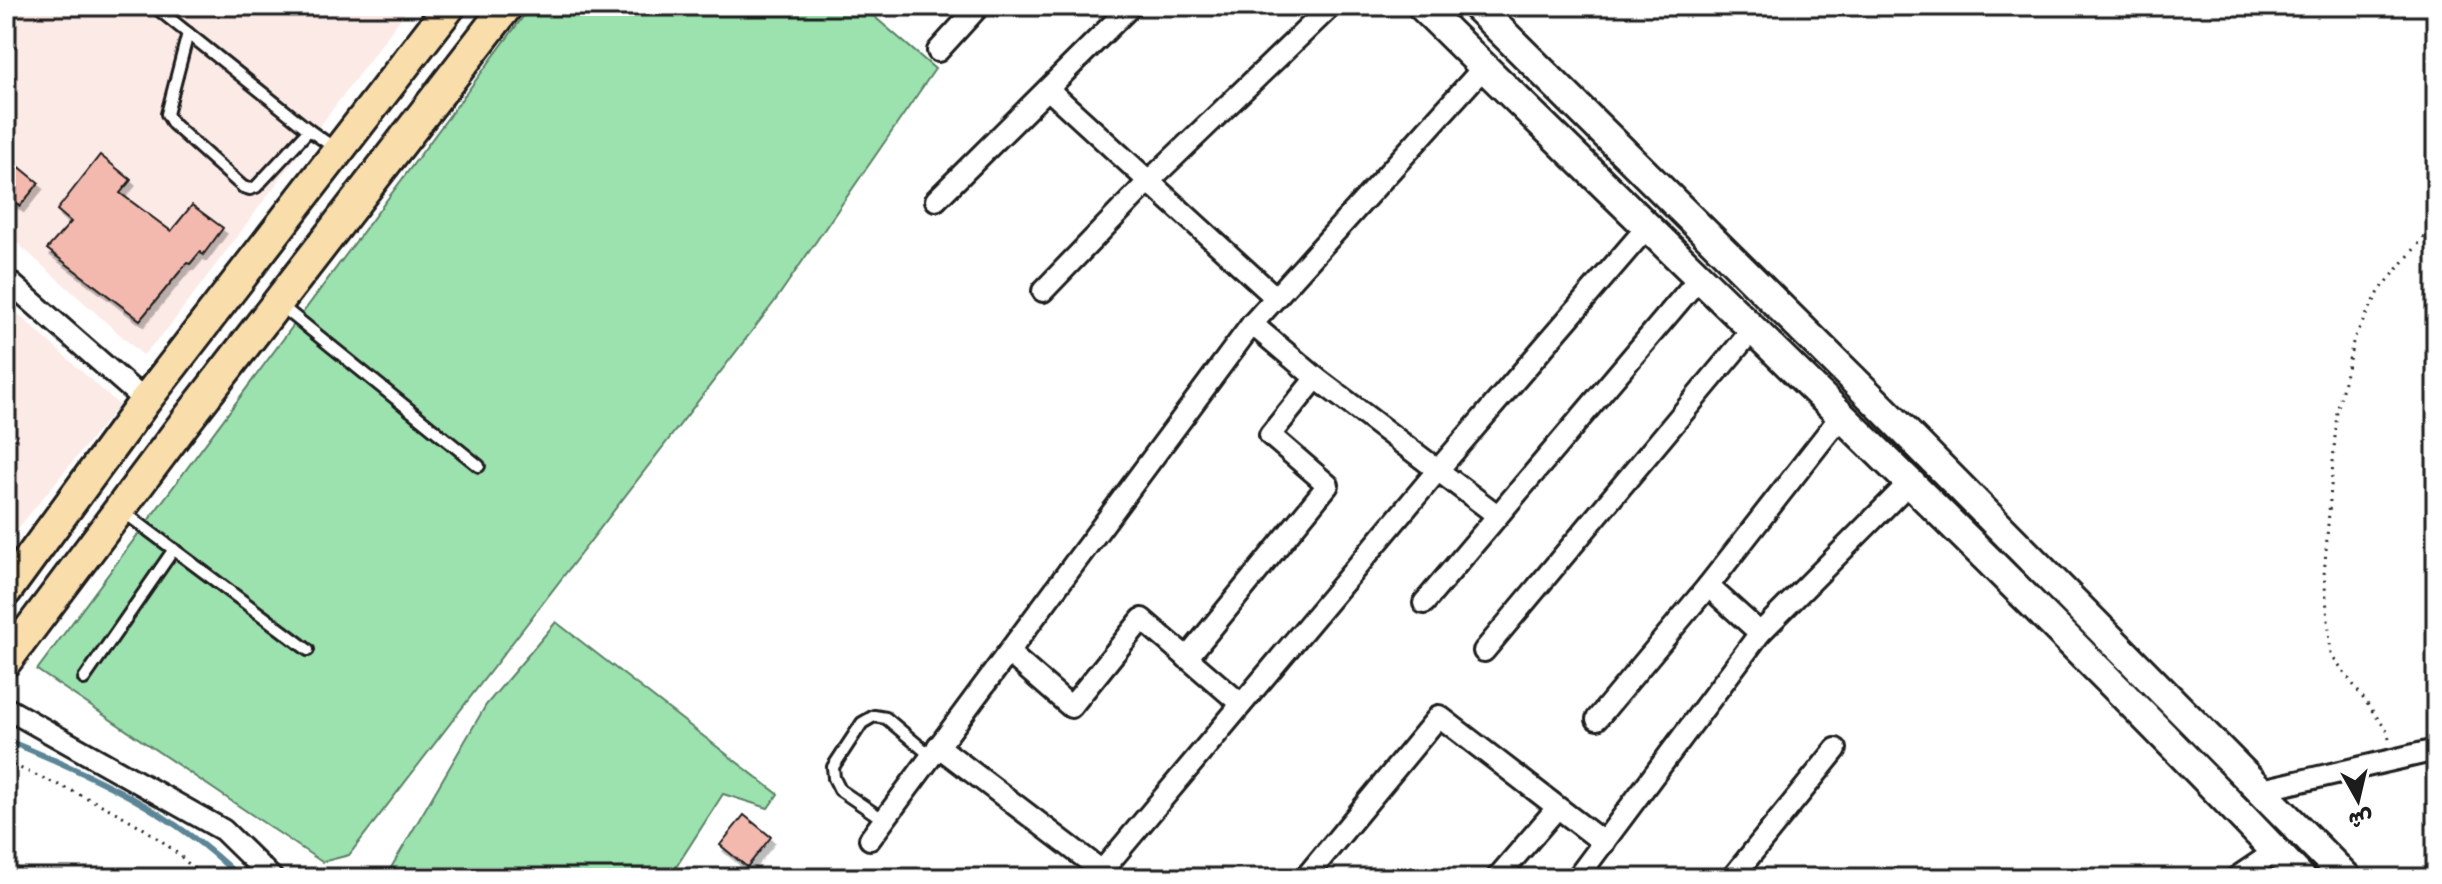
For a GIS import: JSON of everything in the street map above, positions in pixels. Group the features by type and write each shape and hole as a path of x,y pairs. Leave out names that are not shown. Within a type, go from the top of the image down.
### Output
{"main road":[{"path":"6,591 145,401 450,6"},
{"path":"6,661 507,6"},
{"path":"1422,6 1904,478 2301,878"},
{"path":"1476,6 1883,409 2347,878"},
{"path":"276,232 312,257"},
{"path":"1849,425 1865,436 1879,431 1884,424 1883,409"},
{"path":"1904,478 1897,467 1902,455 1914,449 1922,450"}],"street":[{"path":"938,51 979,6"},
{"path":"936,200 1131,6"},
{"path":"1043,291 1148,182 1331,6"},
{"path":"870,839 1252,324 1484,67"},
{"path":"1048,89 1275,297"},
{"path":"935,751 1099,874 1438,470 1647,227"},
{"path":"1424,603 1699,278"},
{"path":"6,279 145,401"},
{"path":"1252,324 1316,378 1497,515"},
{"path":"1484,651 1752,330"},
{"path":"1187,658 1328,485 1270,435 1316,378"},
{"path":"1597,719 1849,425"},
{"path":"1577,878 1760,633 1904,478"},
{"path":"1708,586 1760,633"},
{"path":"1009,653 1071,707 1142,619 1241,704"},
{"path":"6,708 223,830 272,878"},
{"path":"1305,878 1439,716 1604,843"},
{"path":"1732,878 1836,749"},
{"path":"2262,790 2436,750"},
{"path":"1497,878 1557,808"},
{"path":"2236,878 2276,851"}],"lane":[{"path":"154,6 338,151"},
{"path":"188,33 167,114 173,124 243,187 256,187 309,130"},
{"path":"277,303 479,466"},
{"path":"120,509 308,650"},
{"path":"84,679 174,549"},
{"path":"884,820 840,790 834,778 833,767 862,723 874,716 886,718 935,751"}],"path":[{"path":"2394,760 2387,731 2331,654 2324,575 2337,412 2354,338 2380,290 2436,223"},
{"path":"6,762 125,816 184,857 202,878"}],"shaded area":[{"path":"6,6 410,6 169,327 143,355 6,233"},
{"path":"6,303 119,405 6,543"}],"green space":[{"path":"531,6 862,6 935,69 775,301 349,855 322,862 37,670"},
{"path":"556,622 778,794 768,808 723,794 669,878 385,878 486,705"}],"building":[{"path":"100,155 131,180 120,193 171,231 192,205 223,228 203,255 200,252 190,264 187,263 140,320 47,249 71,222 57,210"},
{"path":"6,156 39,183 20,206 6,195"},
{"path":"744,815 771,837 747,867 720,845"}],"waterway":[{"path":"6,740 100,781 159,814 188,833 240,878"}]}
